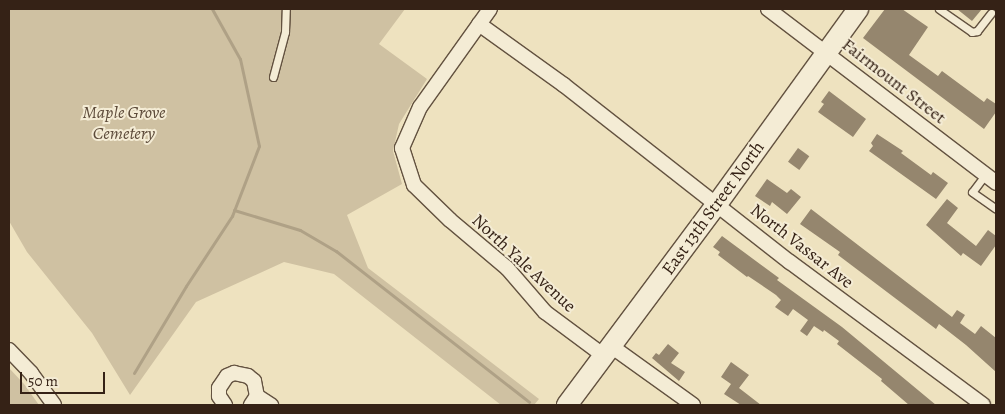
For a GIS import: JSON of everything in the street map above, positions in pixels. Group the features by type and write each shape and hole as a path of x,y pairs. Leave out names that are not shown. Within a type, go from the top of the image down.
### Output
{"main road":[{"name":"East 13th Street North","path":"567,405 718,204 858,9"}],"street":[{"name":"North Yale Avenue","path":"490,9 420,107 402,148 414,185 450,220 507,268 545,312 692,405"},
{"name":"Fairmount Street","path":"768,9 826,51 830,58 996,184"},
{"name":"North Vassar Ave","path":"480,24 564,85 790,262 984,405"},
{"path":"9,350 31,372 54,405"},
{"path":"224,405 219,396 219,388 227,376 234,373 248,376 254,381 254,400 271,405"}],"lane":[{"path":"273,77 285,32 286,9"},
{"path":"939,9 972,32 977,32 991,13"},
{"path":"985,175 972,192 996,209"}],"green space":[{"name":"Maple Grove Cemetery","path":"9,9 405,9 379,44 427,79 399,124 393,151 402,184 347,215 368,268 539,399 534,405 501,405 334,274 284,262 196,302 130,395 92,333 27,252 9,221"},
{"path":"9,368 24,384 39,405 9,405"}],"building":[{"path":"885,9 902,9 928,27 909,55 938,76 942,71 984,102 987,98 996,104 996,112 984,129 863,38"},
{"path":"957,9 982,9 972,21"},
{"path":"829,91 866,119 853,137 818,112 824,104 821,102"},
{"path":"877,134 903,151 901,153 931,175 933,172 948,183 936,199 869,151 873,146 871,143"},
{"path":"798,148 809,156 799,170 788,162"},
{"path":"767,179 787,193 791,189 801,197 787,214 772,202 770,206 755,196"},
{"path":"947,199 958,208 947,223 976,246 988,230 996,236 996,245 981,266 963,253 961,256 926,225"},
{"path":"811,209 952,317 957,310 965,315 960,323 975,334 981,326 996,338 996,372 939,324 936,329 838,255 840,252 800,224"},
{"path":"722,236 779,278 777,280 842,327 936,405 909,405 881,381 882,379 837,344 839,341 824,330 823,332 814,326 807,336 800,331 808,320 793,309 788,316 775,307 781,300 776,295 747,277 718,255 720,252 713,247"},
{"path":"668,344 679,353 671,363 685,372 679,381 652,358 656,353 659,355"},
{"path":"731,362 749,375 739,388 761,405 741,405 724,394 731,384 721,377"}],"waterway":[{"path":"134,373 186,286 232,216 259,146 240,59 212,9"},
{"path":"234,210 300,230 336,251 529,402"}]}
